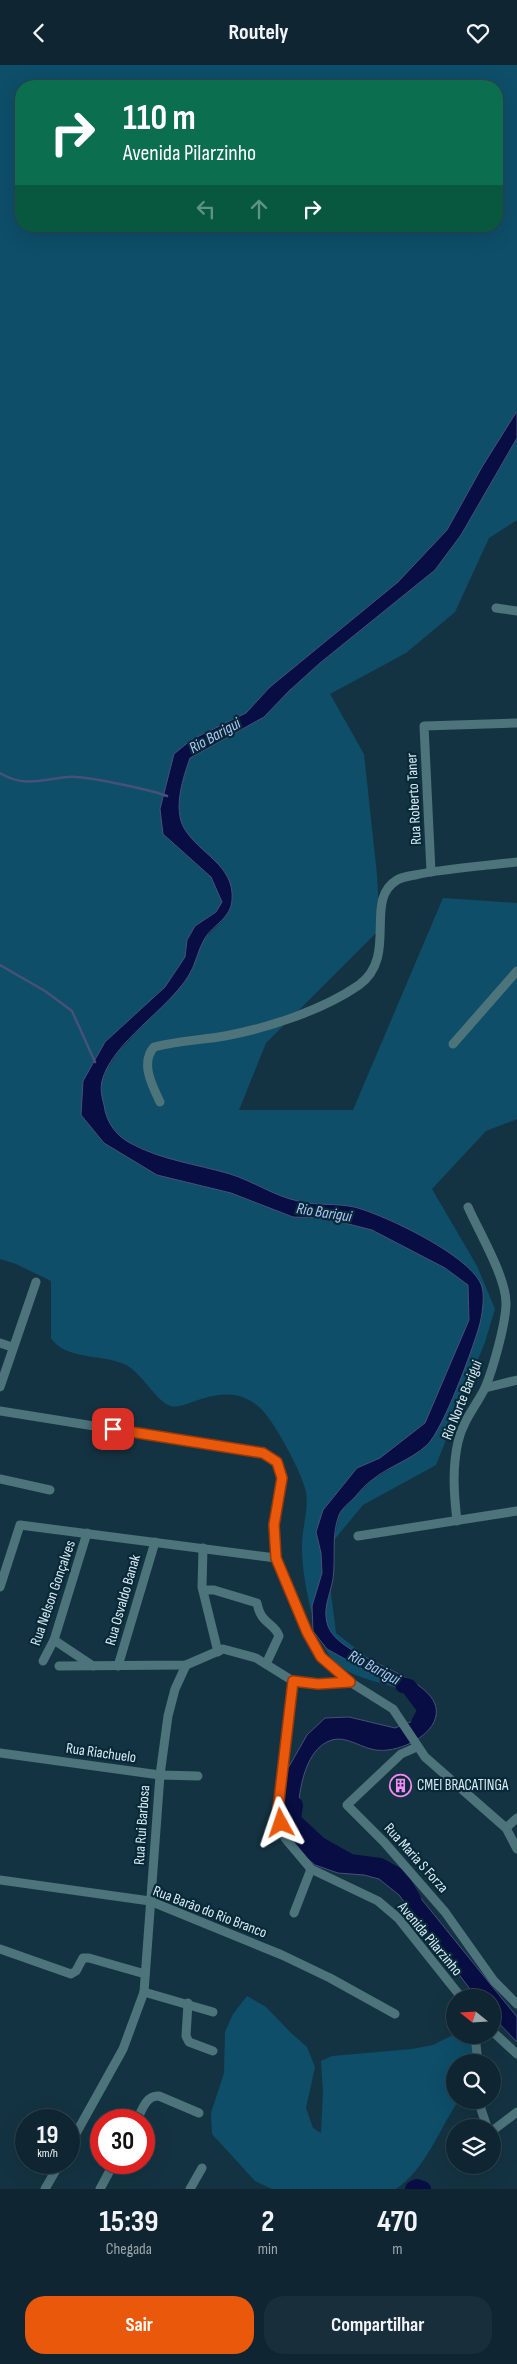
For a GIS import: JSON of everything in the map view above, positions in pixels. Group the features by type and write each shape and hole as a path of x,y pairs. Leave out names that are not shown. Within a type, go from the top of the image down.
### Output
{"street":[{"path":"496,608 517,611"},
{"name":"Rua Roberto Taner","path":"431,872 424,726 517,723"},
{"path":"160,1102 147,1064 148,1054 154,1047 228,1035 280,1021 318,1007 360,984 374,967 382,943 380,906 385,891 398,879 431,872 517,862"},
{"path":"453,1044 517,971"},
{"name":"Rio Norte Barigui","path":"457,1521 453,1484 458,1441 470,1411 485,1388 504,1324 506,1302 500,1278 468,1207"},
{"path":"0,1387 12,1347 36,1282"},
{"path":"0,1343 12,1347"},
{"path":"485,1388 517,1380"},
{"path":"0,1411 263,1453 277,1462 282,1478 274,1525 276,1558 307,1632 321,1657 350,1682 393,1709 416,1745 475,1803 506,1829 517,1849"},
{"path":"0,1479 50,1489"},
{"path":"358,1536 517,1511"},
{"path":"0,1587 20,1525 276,1558"},
{"name":"Rua Nelson Gonçalves","path":"43,1661 54,1640 87,1533"},
{"name":"Rua Osvaldo Banak","path":"118,1666 155,1542"},
{"path":"203,1548 202,1590 218,1652"},
{"path":"202,1590 214,1590 257,1603 261,1617 278,1632 279,1637 266,1664"},
{"path":"54,1640 94,1666"},
{"path":"59,1666 186,1665 223,1649 256,1658 293,1681 318,1684 350,1682"},
{"name":"Rua Rui Barbosa","path":"80,2126 123,2049 144,1992 160,1775 168,1716 175,1689 186,1665"},
{"name":"Avenida Pilarzinho","path":"293,1681 278,1809 284,1838 311,1869 378,1901 398,1918 455,1989"},
{"name":"Rua Maria S Forza","path":"416,1745 401,1754 347,1805 384,1842 445,1912 494,1981 517,2003"},
{"name":"Rua Riachuelo","path":"0,1753 160,1775 198,1776"},
{"path":"506,1829 517,1818"},
{"path":"294,1913 311,1869"},
{"name":"Rua Barão do Rio Branco","path":"0,1880 150,1901 282,1955 330,1978 394,2014"},
{"path":"0,1949 72,1974 83,1959 90,1958 145,1974"},
{"path":"144,1992 188,2003 213,2012"},
{"path":"188,2003 186,2036 189,2042 213,2051"},
{"path":"501,2039 517,2054"},
{"path":"143,2109 149,2098 159,2096 199,2113"},
{"path":"501,2124 517,2112"},
{"path":"190,2189 202,2168"},
{"path":"45,2189 54,2174"},
{"path":"100,2189 108,2174"}],"shaded area":[{"path":"0,65 517,65 517,419 470,503 427,561 270,687 246,713 219,726 196,754 264,717 320,663 435,570 461,535 517,438 517,520 489,538 455,612 406,653 330,694 364,754 377,875 380,929 266,1043 239,1110 353,1110 443,898 517,903 517,1119 486,1131 432,1189 477,1266 495,1309 485,1342 436,1465 363,1505 334,1540 340,1512 373,1479 394,1467 334,1496 329,1578 336,1633 381,1668 424,1690 435,1704 433,1713 408,1693 361,1677 343,1668 335,1662 328,1652 315,1624 306,1589 302,1558 307,1505 304,1484 288,1451 264,1412 248,1399 231,1395 212,1396 176,1407 171,1406 160,1399 131,1368 124,1364 65,1350 51,1338 51,1281 16,1264 0,1259","holes":["216,912 223,920 204,939 188,977 119,1051 107,1069 100,1085 106,1120 124,1140 158,1156 233,1175 264,1188 126,1148 81,1110 105,1042 148,1005 165,987 180,966 185,964 211,915","317,1204 354,1207 397,1223 449,1271 376,1222"]},
{"path":"247,1996 266,2007 307,2047 315,2067 306,2108 313,2128 321,2133 323,2092 321,2061 332,2056 412,2049 433,2045 446,2038 446,2044 479,2044 478,2054 446,2054 446,2109 453,2109 424,2160 407,2181 396,2189 272,2189 255,2181 212,2134 211,2113 224,2073 225,2032 233,2014"}],"water":[{"path":"517,411 517,438 461,535 435,570 320,663 264,717 190,758 180,793 179,811 181,820 190,837 215,861 228,878 231,888 231,906 225,917 208,933 189,975 180,988 117,1053 108,1067 101,1087 109,1122 120,1136 130,1143 166,1158 239,1177 289,1199 305,1203 354,1207 385,1218 446,1250 475,1275 482,1287 480,1323 464,1371 434,1437 421,1450 370,1482 339,1515 334,1539 333,1579 326,1608 328,1626 337,1639 353,1651 394,1671 428,1693 436,1707 434,1722 423,1735 407,1745 388,1750 371,1749 342,1739 332,1740 322,1745 314,1753 304,1776 299,1801 298,1824 316,1845 346,1865 387,1869 410,1885 494,1989 470,1989 399,1895 379,1879 364,1875 338,1873 315,1865 296,1849 286,1832 282,1811 287,1770 307,1735 325,1718 349,1717 395,1728 418,1719 424,1703 327,1649 313,1631 312,1606 322,1573 321,1553 316,1532 323,1510 357,1468 380,1458 425,1423 469,1320 468,1285 445,1268 372,1230 325,1218 293,1217 231,1193 157,1175 104,1143 81,1115 83,1081 105,1042 165,987 185,957 187,940 195,926 216,912 222,902 211,877 163,834 160,809 174,754 191,740 246,713 270,687 398,582 447,530 482,467"},
{"path":"501,1997 517,2017 517,2042 501,2025"}],"waterway":[{"path":"0,773 9,778 25,781 42,781 68,777 88,778 167,796"},
{"path":"0,965 45,991 72,1011 95,1062"},
{"name":"Rio Barigui","path":"403,1685 409,1687 426,1710 419,1723"},
{"name":"Rio Barigui","path":"295,1805 293,1820 320,1845 350,1862 380,1866 400,1877 413,1899"},
{"path":"413,2189 417,2187 423,2189"}],"place":[{"name":"CMEI BRACATINGA","path":"401,1785"}],"route":[{"path":"113,1429 263,1453 277,1462 282,1478 274,1525 276,1558 307,1632 321,1657 350,1682 318,1684 293,1681 278,1809 281,1823"}]}
